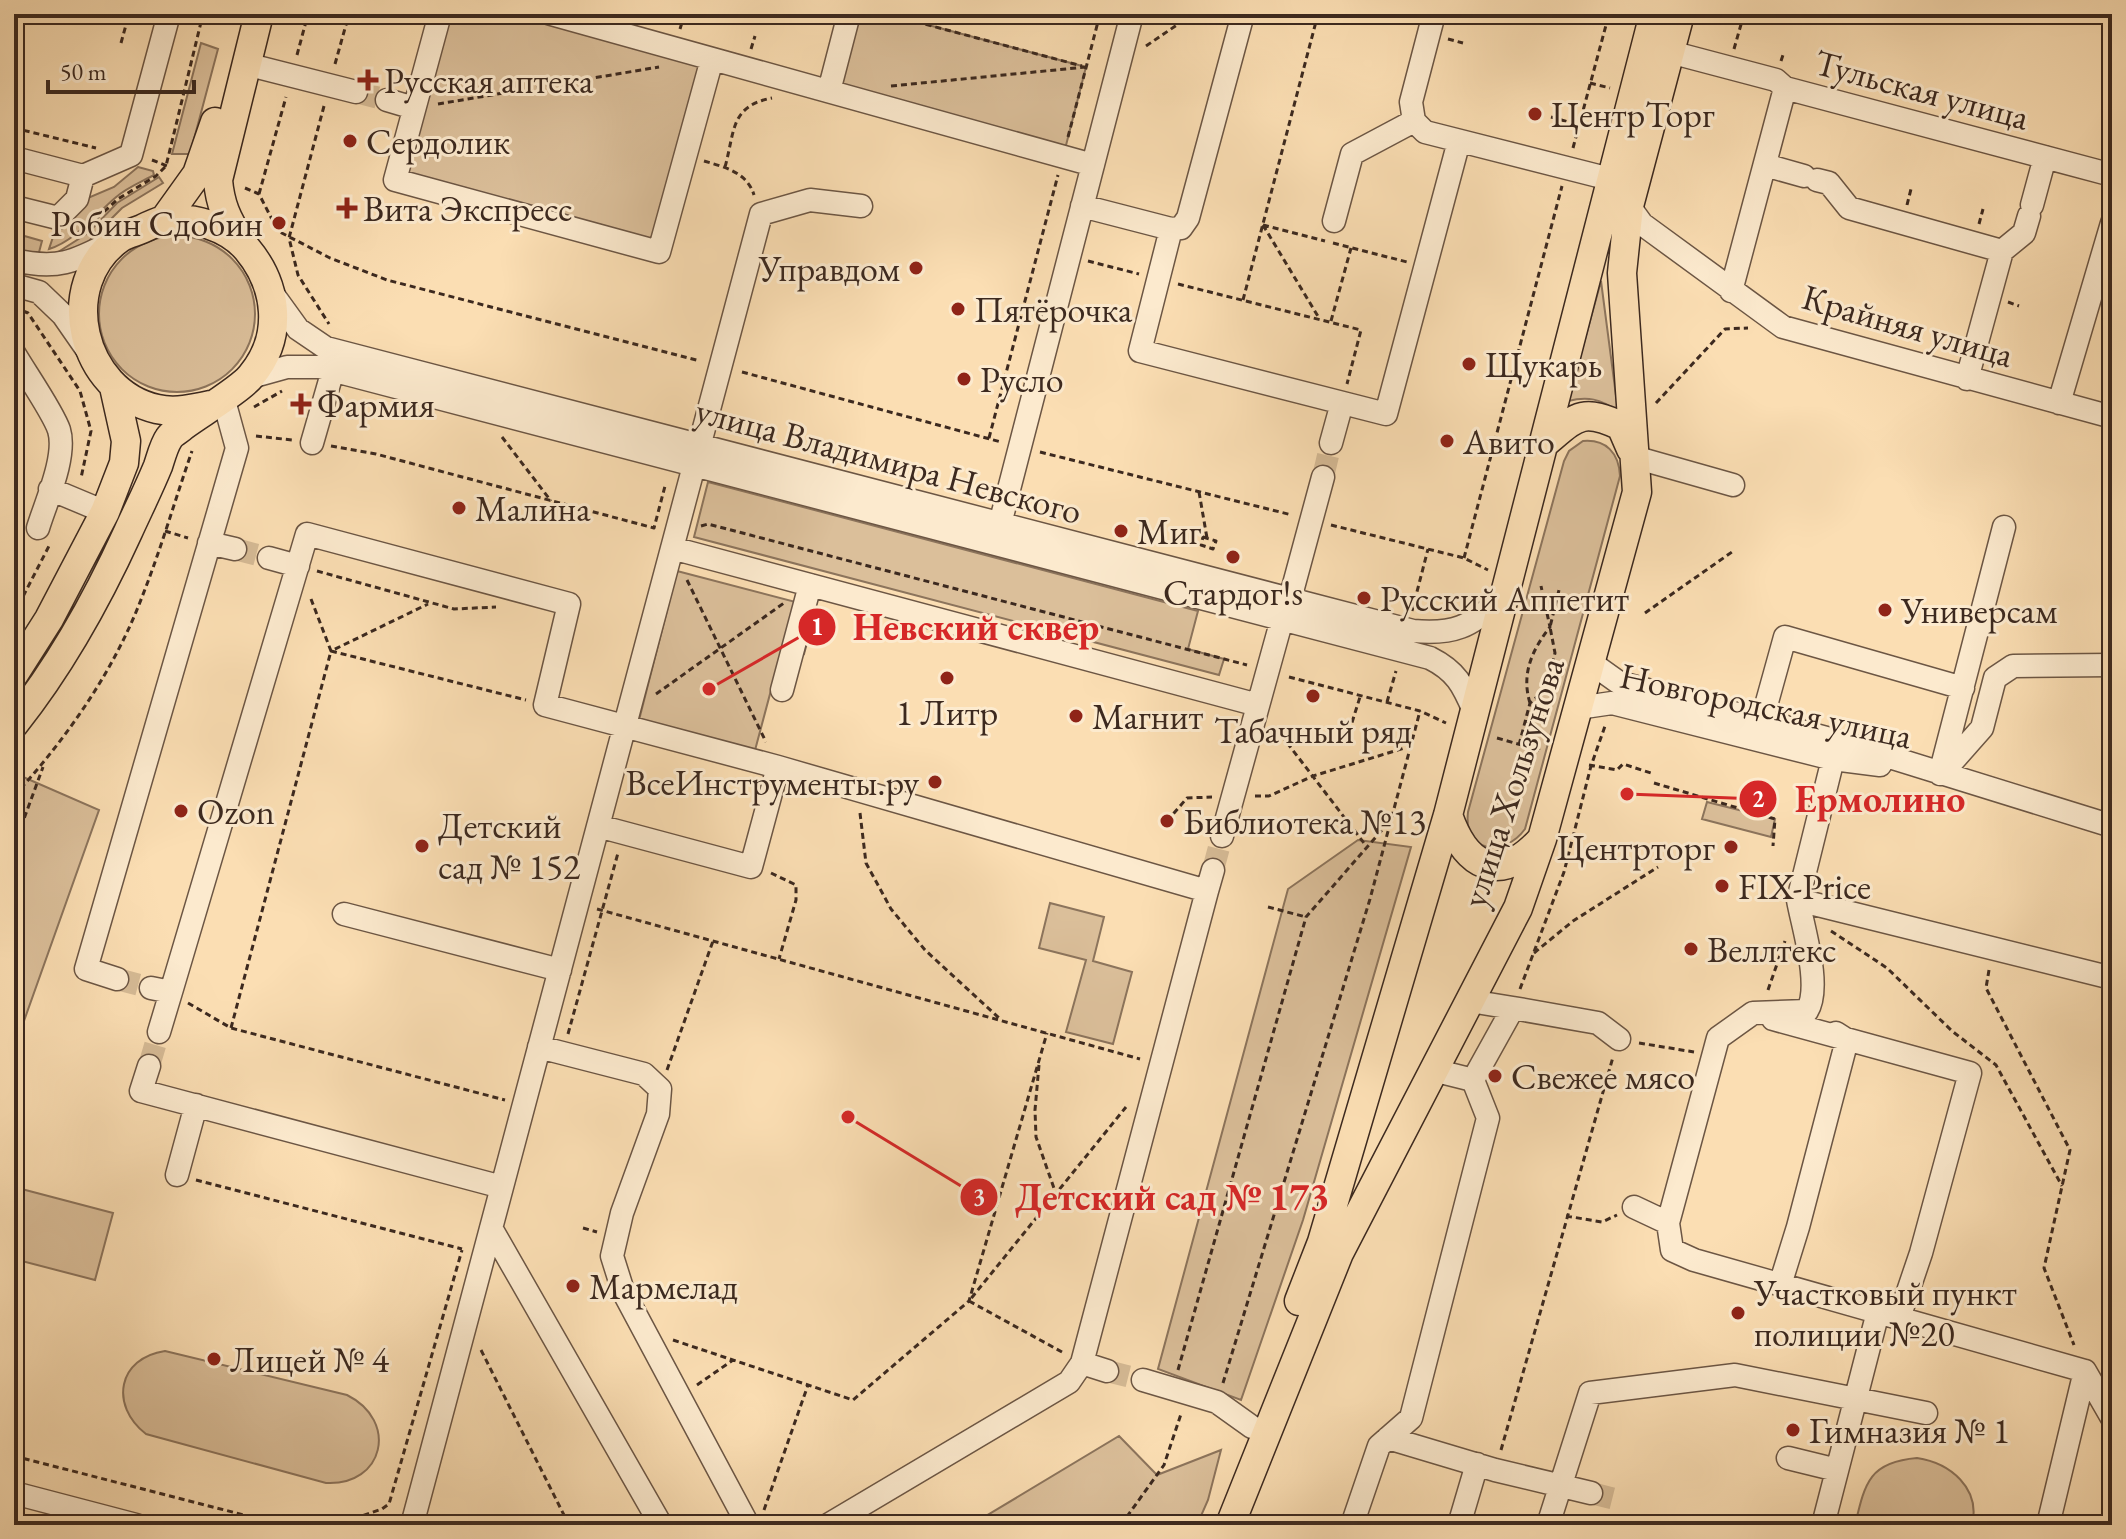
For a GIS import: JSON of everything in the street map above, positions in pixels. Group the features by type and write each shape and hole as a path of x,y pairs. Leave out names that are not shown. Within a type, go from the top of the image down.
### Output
{"main road":[{"path":"164,220 197,174 213,130 243,14"},
{"path":"14,724 78,633 119,552 169,437 251,377 270,341 274,319 272,293 260,264 242,244 226,218 218,180 259,14"},
{"name":"улица Хользунова","path":"1210,1525 1252,1427 1322,1242 1448,815 1464,718 1499,586 1546,442 1654,14"},
{"name":"улица Хользунова","path":"1230,1525 1339,1253 1518,908 1542,839 1637,492 1622,273 1629,206 1680,14"},
{"path":"217,401 182,411 157,409 131,400 114,387 89,351 82,324 85,291 97,263 120,238 164,220 200,221 222,230 242,244"},
{"path":"16,668 49,619 105,512 124,463 126,441 114,387"},
{"path":"1546,442 1575,418 1598,415 1621,426 1634,457"},
{"path":"1448,815 1461,847 1484,863 1510,865 1526,856 1542,839"},
{"path":"1355,1131 1361,1149 1375,1154 1395,1145"}],"street":[{"path":"14,158 83,176 131,155 169,14"},
{"path":"440,14 395,180 659,252 712,59"},
{"path":"551,14 1093,165"},
{"path":"829,91 849,14"},
{"path":"1000,524 1132,14"},
{"path":"1082,206 1171,229 1181,228 1188,218 1243,14"},
{"path":"1434,14 1411,102 1414,121 1425,132 1610,179"},
{"name":"Тульская улица","path":"1670,52 1776,80 1785,88 2112,175"},
{"path":"246,64 356,92"},
{"path":"1731,291 1785,88"},
{"path":"387,100 414,108"},
{"path":"1334,221 1352,154 1414,121"},
{"path":"1171,229 1140,351 1386,414 1459,141"},
{"path":"1967,379 2002,251 2024,233 2045,157"},
{"path":"1765,165 1829,183 1849,208 2002,251"},
{"path":"14,207 58,218 77,199 83,176"},
{"path":"412,1525 761,214 810,200 861,206"},
{"name":"Крайняя улица","path":"1629,206 1642,224 1783,327 2112,417"},
{"path":"2059,403 2112,223"},
{"path":"14,260 43,267 67,262 120,238"},
{"path":"14,285 39,292 63,315 89,351"},
{"name":"улица Владимира Невского","path":"272,293 298,329 326,348 697,455 1286,609 1444,634 1471,624 1499,586"},
{"path":"14,353 59,429 59,454 38,528"},
{"name":"улица Владимира Невского","path":"251,377 287,367 320,367 1000,524 1286,609 1430,658 1448,667 1464,688 1464,718"},
{"path":"312,443 333,370"},
{"path":"117,979 86,969 237,448 233,431 217,401"},
{"path":"1331,443 1342,403"},
{"path":"1634,457 1733,485"},
{"path":"1222,836 1323,477"},
{"path":"50,489 105,512"},
{"path":"1940,774 2004,527"},
{"path":"159,1032 161,990 307,534 569,604 545,705 626,719 860,790 1210,880 1082,1363 1069,1382 828,1525"},
{"path":"674,541 810,585 1258,705"},
{"path":"209,543 235,549"},
{"path":"269,558 298,566"},
{"path":"782,690 810,585"},
{"path":"1762,720 1785,637 1963,688"},
{"name":"Новгородская улица","path":"1590,662 1618,682 1838,741 2112,826"},
{"path":"1940,774 1982,728 1995,678 2013,666 2112,665"},
{"name":"Новгородская улица","path":"1578,708 1612,703 1833,759 1940,774"},
{"path":"1833,759 1798,900 1813,1002 1824,1025 1847,1040"},
{"path":"598,826 751,867 778,767"},
{"path":"1798,900 2112,978"},
{"path":"344,914 560,970"},
{"path":"1470,1001 1598,1023 1619,1039"},
{"path":"1813,1002 1807,1011 1753,1013 1718,1038 1668,1223 1672,1250 1694,1260 2085,1371 2112,1418"},
{"path":"1473,1080 1513,1008"},
{"path":"1753,1013 1970,1073 1921,1253 1889,1315 1875,1330 1823,1525"},
{"path":"1780,1285 1847,1040"},
{"path":"539,1047 644,1074 660,1089 658,1114 622,1213 612,1256 623,1291 679,1397 756,1518"},
{"path":"149,1066 141,1091 502,1187"},
{"path":"1433,1070 1473,1080"},
{"path":"1352,1525 1379,1446 1411,1418 1488,1118 1473,1080"},
{"path":"177,1175 196,1105"},
{"path":"1634,1207 1668,1223"},
{"path":"491,1228 661,1525"},
{"path":"1082,1363 1107,1371"},
{"path":"2048,1525 2085,1371"},
{"path":"1548,1525 1590,1393 1735,1375 1926,1413"},
{"path":"1143,1380 1217,1402 1252,1427"},
{"path":"1388,1438 1591,1493"},
{"path":"1788,1458 1837,1470"},
{"path":"1459,1525 1486,1467"},
{"path":"14,1493 136,1525"}],"path":[{"path":"121,43 129,14"},
{"path":"259,194 308,14"},
{"path":"332,329 298,275 289,238 349,14"},
{"path":"887,14 1086,67"},
{"path":"989,438 1100,14"},
{"path":"1119,64 1193,14"},
{"path":"1243,300 1318,14"},
{"path":"1464,558 1609,14"},
{"path":"1728,68 1744,14"},
{"path":"414,108 665,66"},
{"path":"889,86 1086,67"},
{"path":"725,167 740,111 749,104 783,96"},
{"path":"1551,117 1579,125"},
{"path":"16,127 96,148"},
{"path":"685,157 734,170 752,188 761,214"},
{"path":"157,162 174,168"},
{"path":"239,186 259,194 278,231 289,238 387,280 1020,447 1464,558 1499,586"},
{"path":"1263,225 1425,267"},
{"path":"1263,225 1320,320"},
{"path":"1331,322 1351,248"},
{"path":"1069,257 1361,330 1342,403"},
{"path":"14,307 28,313 33,321"},
{"path":"1650,408 1725,329 1783,327"},
{"path":"233,431 250,410 292,387"},
{"path":"233,431 376,454 654,528 668,476"},
{"path":"498,431 551,501"},
{"path":"14,796 44,763 85,708 116,654 142,599 195,442"},
{"path":"1199,492 1207,538"},
{"path":"778,767 720,648 674,541 708,524 1387,703 1464,718"},
{"path":"165,531 209,543"},
{"path":"1408,625 1428,549"},
{"path":"1645,613 1732,552"},
{"path":"298,566 454,609 497,607"},
{"path":"231,1028 331,651 298,566"},
{"path":"626,719 810,585"},
{"path":"1530,703 1545,690 1555,653 1541,586"},
{"path":"1519,745 1530,703 1524,685 1534,647 1550,627 1559,590"},
{"path":"331,651 430,603"},
{"path":"331,651 545,705"},
{"path":"1387,703 1397,667"},
{"path":"1349,732 1361,696"},
{"path":"1258,705 1367,847"},
{"path":"1217,1402 1370,899 1420,711"},
{"path":"1513,1008 1564,872 1591,766 1608,716"},
{"path":"1497,738 1539,750 1526,718"},
{"path":"1167,821 1187,798 1269,796 1313,776 1411,746"},
{"path":"14,846 44,763"},
{"path":"1582,763 1617,770 1623,764 1651,773"},
{"path":"1654,783 1775,819 1773,846"},
{"path":"860,790 860,821 866,863 891,909 925,950 1002,1021"},
{"path":"1121,1525 1164,1465 1180,1391 1306,917 1391,820"},
{"path":"563,1053 623,832"},
{"path":"751,867 783,877 796,885 796,900 779,959"},
{"path":"1531,956 1573,921 1658,867"},
{"path":"1753,1013 1771,986 1798,900"},
{"path":"577,903 1161,1065"},
{"path":"1268,907 1306,917"},
{"path":"1832,931 1887,968 1952,1031 1996,1065 2062,1186"},
{"path":"660,1089 713,941"},
{"path":"1993,949 1986,988 2070,1150 2044,1268 2085,1371"},
{"path":"161,990 231,1028 506,1100"},
{"path":"969,1301 1047,1033"},
{"path":"1486,1467 1619,1039 1691,1053 1718,1038"},
{"path":"1040,1057 1036,1137 1056,1194"},
{"path":"644,1331 853,1400 969,1301 1132,1100"},
{"path":"177,1175 462,1249"},
{"path":"1566,1216 1602,1222 1634,1207"},
{"path":"335,1525 389,1504 450,1284"},
{"path":"969,1301 1082,1363"},
{"path":"466,1321 569,1525"},
{"path":"679,1397 733,1360"},
{"path":"756,1518 808,1385"},
{"path":"14,1456 283,1525"}],"shaded area":[{"path":"440,14 551,14 712,59 659,252 395,180"},
{"path":"849,14 887,14 1086,67 1063,157 829,91"},
{"path":"201,43 218,49 190,154 172,154"},
{"path":"138,167 153,171 154,175 124,191 76,234 49,249 53,237 83,200 114,187"},
{"path":"159,177 163,183 122,208 82,248 55,254 88,233 117,203"},
{"path":"14,233 42,241 38,256 14,249"},
{"path":"177,236 207,242 232,259 249,284 255,314 249,344 232,369 207,386 177,392 147,386 122,369 105,344 99,314 105,284 122,259 147,242"},
{"path":"1601,281 1618,411 1594,400 1568,401"},
{"path":"1583,441 1598,442 1610,449 1620,476 1525,829 1507,844 1487,847 1472,836 1468,812 1564,461 1569,451"},
{"path":"708,482 1198,611 1188,649 1224,659 1219,675 694,537"},
{"path":"677,571 811,606 814,617 804,654 782,649 754,754 638,724"},
{"path":"14,773 99,810 14,1049"},
{"path":"1707,802 1775,819 1771,837 1702,819"},
{"path":"1358,840 1411,847 1303,1220 1241,1400 1158,1369 1288,889"},
{"path":"1050,903 1104,917 1093,961 1132,972 1113,1044 1066,1032 1086,960 1039,948"},
{"path":"14,1187 113,1213 95,1280 14,1259"},
{"path":"165,1351 347,1395 363,1406 374,1420 378,1450 372,1463 361,1474 346,1481 326,1483 146,1434 127,1410 123,1397 124,1384 137,1363 149,1355"},
{"path":"1119,1436 1157,1475 1221,1450 1208,1500 1197,1525 984,1525 981,1519"},
{"path":"1917,1458 1941,1465 1960,1480 1972,1500 1972,1525 1855,1525 1862,1497 1872,1477 1888,1464"}],"tunnel":[{"path":"356,92 387,100"},
{"path":"1323,477 1331,443"},
{"path":"235,549 269,558"},
{"path":"1213,870 1222,836"},
{"path":"117,979 151,988"},
{"path":"149,1066 159,1032"},
{"path":"1107,1371 1143,1380"},
{"path":"1591,1493 1619,1500"}],"place":[{"name":"Русская аптека","path":"368,80"},
{"name":"ЦентрТорг","path":"1535,114"},
{"name":"Сердолик","path":"350,141"},
{"name":"Вита Экспресс","path":"347,208"},
{"name":"Робин Сдобин","path":"279,223"},
{"name":"Управдом","path":"916,268"},
{"name":"Пятёрочка","path":"958,309"},
{"name":"Щукарь","path":"1469,364"},
{"name":"Русло","path":"964,379"},
{"name":"Фармия","path":"301,404"},
{"name":"Авито","path":"1447,441"},
{"name":"Малина","path":"459,508"},
{"name":"Миг","path":"1121,531"},
{"name":"Стардог!s","path":"1233,557"},
{"name":"Русский Аппетит","path":"1364,598"},
{"name":"Универсам","path":"1885,610"},
{"name":"1 Литр","path":"947,678"},
{"name":"Невский сквер","path":"709,689"},
{"name":"Табачный ряд","path":"1313,696"},
{"name":"Магнит","path":"1076,716"},
{"name":"ВсеИнструменты.ру","path":"935,782"},
{"name":"Ермолино","path":"1627,794"},
{"name":"Ozon","path":"181,811"},
{"name":"Библиотека №13","path":"1167,821"},
{"name":"Детский сад № 152","path":"422,846"},
{"name":"Центрторг","path":"1731,847"},
{"name":"FIX-Price","path":"1722,886"},
{"name":"Веллтекс","path":"1691,949"},
{"name":"Свежее мясо","path":"1495,1076"},
{"name":"Детский сад № 173","path":"848,1117"},
{"name":"Мармелад","path":"573,1286"},
{"name":"Участковый пункт полиции №20","path":"1738,1313"},
{"name":"Лицей № 4","path":"214,1359"},
{"name":"Гимназия № 1","path":"1793,1430"}]}
